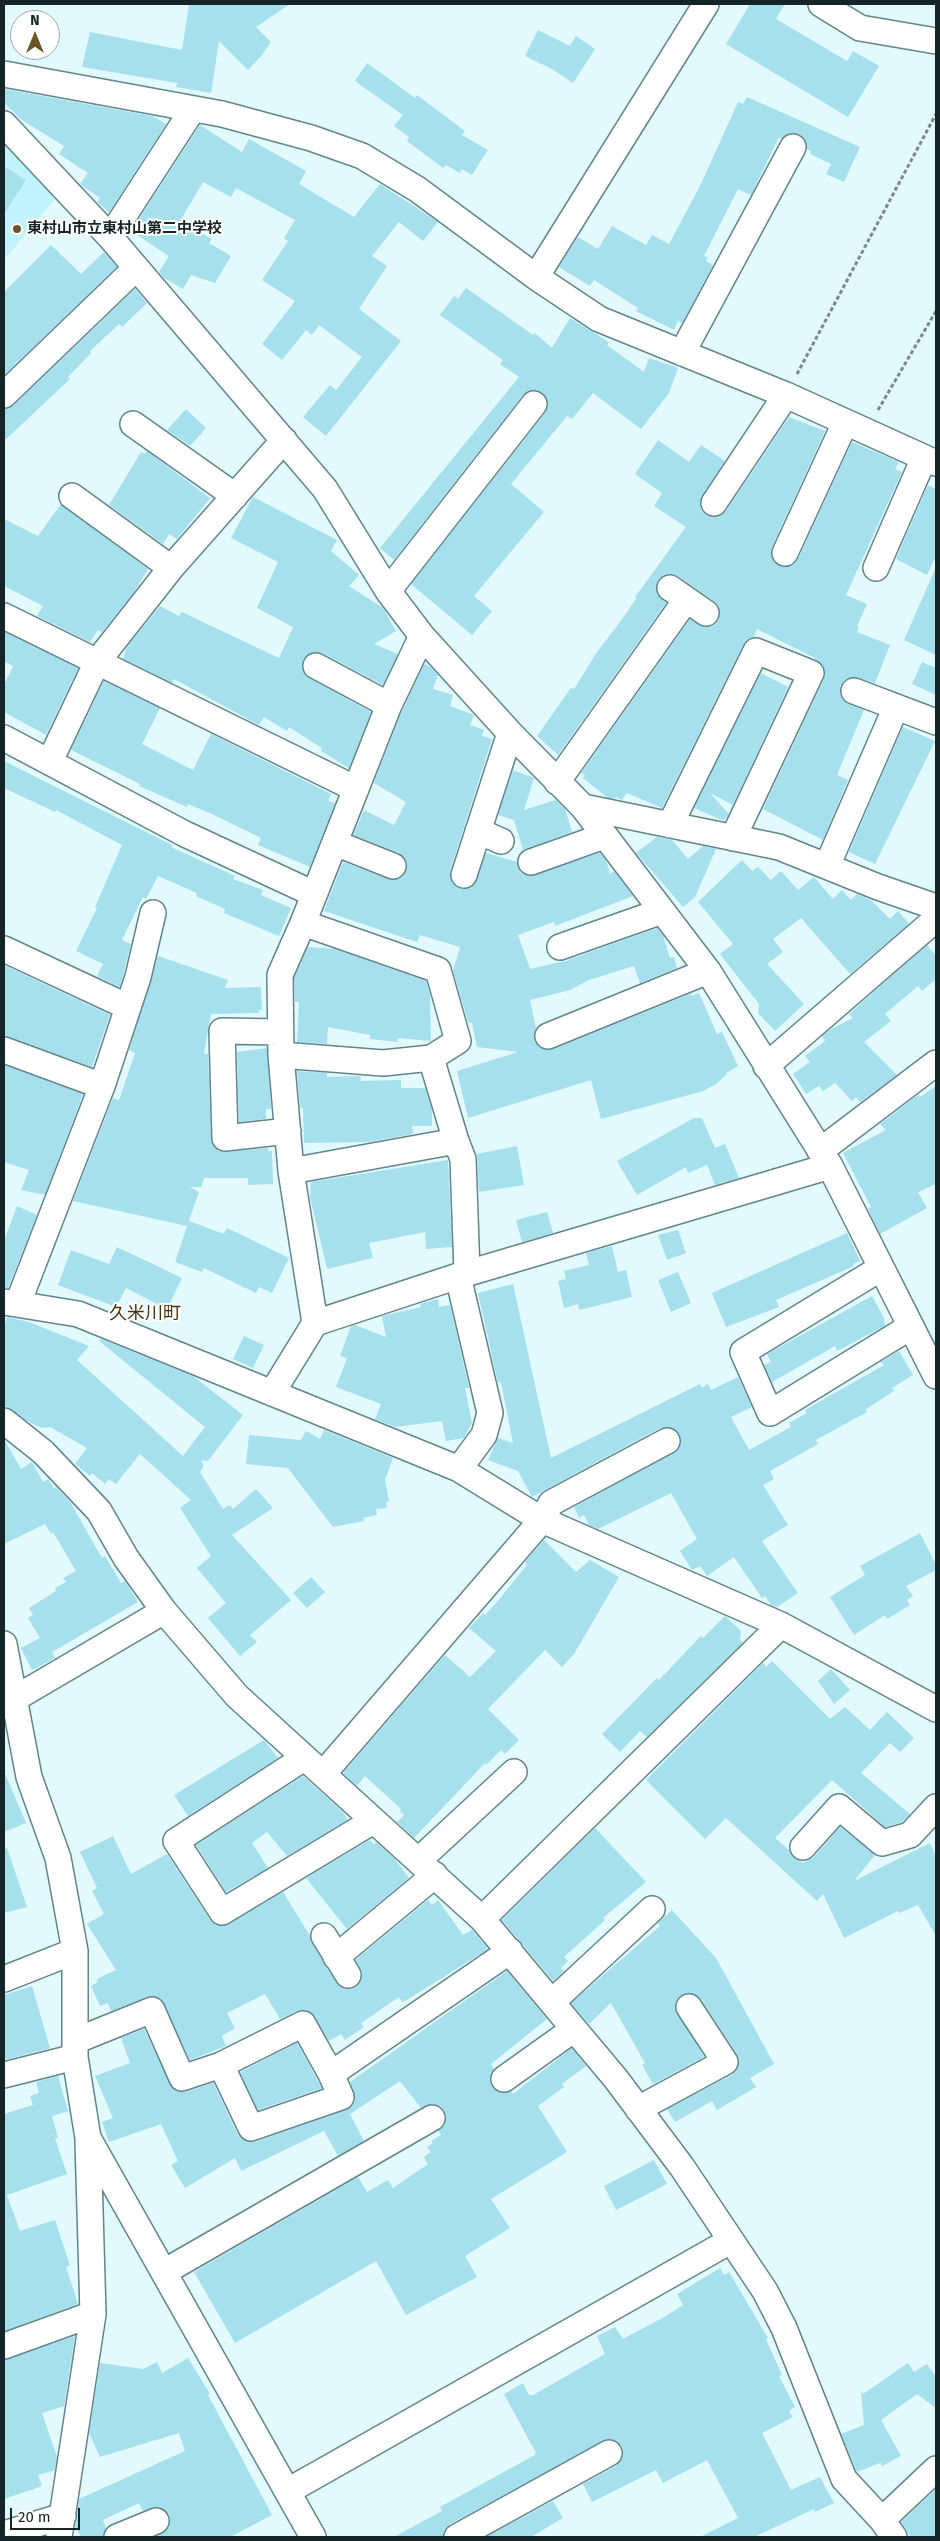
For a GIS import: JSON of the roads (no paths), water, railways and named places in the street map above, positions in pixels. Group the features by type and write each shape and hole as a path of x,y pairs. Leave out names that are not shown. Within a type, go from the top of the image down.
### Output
{"street":[{"path":"536,277 706,4"},
{"path":"821,4 860,28 936,41"},
{"path":"4,74 193,109 310,138 362,156 416,189 536,277 599,319 786,395 930,461 876,568"},
{"path":"110,237 193,109"},
{"path":"4,124 110,237 135,269 325,489 388,591 422,636 510,733 582,807 708,971 825,1159 936,1376"},
{"path":"682,353 793,147"},
{"path":"4,395 135,269"},
{"path":"714,503 786,395"},
{"path":"388,591 534,404"},
{"path":"133,424 235,496"},
{"path":"785,553 855,428"},
{"path":"50,761 97,662 171,568 284,440"},
{"path":"72,496 171,568"},
{"path":"557,782 687,601"},
{"path":"4,616 356,789"},
{"path":"315,1323 291,1171 281,1043 280,975 303,923 389,705 422,636"},
{"path":"670,825 756,651 811,673 733,838"},
{"path":"316,666 389,705"},
{"path":"854,691 936,722"},
{"path":"827,866 896,707"},
{"path":"464,875 510,733"},
{"path":"4,738 185,834 314,894"},
{"path":"582,807 779,847 936,906"},
{"path":"478,831 501,841"},
{"path":"532,862 604,836"},
{"path":"335,843 393,866"},
{"path":"560,947 662,911"},
{"path":"153,913 128,1007 102,1086 11,1302 78,1314 459,1469 542,1520 780,1625 936,1709"},
{"path":"766,1066 936,919"},
{"path":"288,1131 225,1138 222,1031 383,1063 431,1058 458,1041 438,970 303,923"},
{"path":"4,949 128,1007"},
{"path":"548,1036 708,971"},
{"path":"4,1050 102,1086"},
{"path":"431,1058 456,1141 464,1159 462,1275 490,1413 484,1435 459,1469"},
{"path":"272,1393 315,1323 825,1159 936,1062"},
{"path":"291,1171 456,1141"},
{"path":"881,1268 744,1352 770,1413 910,1327"},
{"path":"4,1421 43,1452 100,1511 126,1558 164,1610 237,1696 482,1918 552,2001 682,2167 764,2292 784,2328 844,2479 888,2529 936,2469"},
{"path":"373,1820 222,1912 176,1841 314,1766 542,1520 551,1503 667,1440"},
{"path":"14,1700 164,1610"},
{"path":"482,1918 780,1625"},
{"path":"4,1644 29,1778 58,1858 75,1951 75,2049 88,2138 93,2314 61,2527 4,2534"},
{"path":"336,1956 427,1868 514,1772"},
{"path":"803,1847 839,1807 882,1843 910,1835 936,1808"},
{"path":"552,2001 652,1909"},
{"path":"4,1979 75,1951"},
{"path":"331,2074 510,1951"},
{"path":"638,2109 725,2062 689,2007"},
{"path":"4,2075 75,2049 152,2010 182,2078 221,2065 303,2024 331,2074 340,2097 251,2128 221,2065"},
{"path":"504,2079 574,2029"},
{"path":"164,2272 432,2118"},
{"path":"88,2138 313,2537"},
{"path":"288,2491 730,2241"},
{"path":"4,2343 93,2314"},
{"path":"457,2537 609,2453"},
{"path":"117,2537 156,2521"}],"place":[{"name":"東村山市立東村山第二中学校","path":"17,229"}],"district":[{"name":"久米川町","path":"145,1314"}]}
